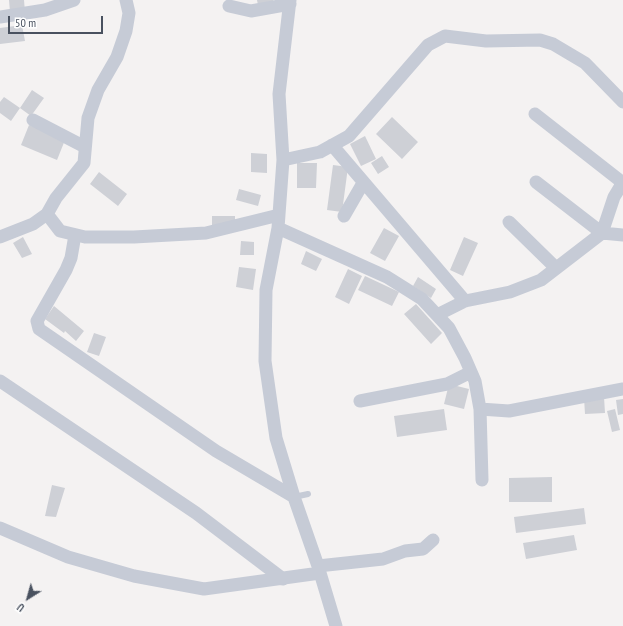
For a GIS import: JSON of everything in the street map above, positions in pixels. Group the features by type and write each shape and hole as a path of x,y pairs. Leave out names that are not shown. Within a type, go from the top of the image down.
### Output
{"street":[{"path":"0,17 45,10 74,0"},
{"path":"0,237 33,224 47,214 56,198 84,163 88,118 96,97 117,57 126,31 129,13 126,0"},
{"path":"229,6 251,12 290,2 280,94 283,160 278,221 266,290 265,361 276,438 336,626"},
{"path":"283,160 320,152 349,136 428,45 445,36 486,41 540,40 553,44 585,63 623,102"},
{"path":"436,315 465,301 510,292 541,280 602,233 614,197 623,183 535,114"},
{"path":"33,120 85,147"},
{"path":"332,146 465,301"},
{"path":"536,182 602,233 623,235"},
{"path":"344,216 363,183"},
{"path":"47,214 60,232 85,237 134,237 206,233 278,221 387,277 422,299 449,328 471,372 475,381 480,409 482,480"},
{"path":"509,222 556,268"},
{"path":"76,235 71,258 66,270 37,321 39,329 216,451 294,497"},
{"path":"360,401 447,384 471,372"},
{"path":"0,382 196,513 283,579"},
{"path":"480,409 509,411 623,389"},
{"path":"0,528 68,557 134,576 204,589 283,579 319,569 382,559 405,551 423,549 433,540"}],"lane":[{"path":"294,497 308,494"}],"building":[{"path":"9,0 24,0 25,12 10,12"},
{"path":"257,0 273,0 274,2 258,5"},
{"path":"22,25 25,41 0,44 0,28"},
{"path":"32,90 44,98 31,116 20,108"},
{"path":"4,97 20,108 11,121 0,113 0,102"},
{"path":"392,117 418,142 402,159 376,134"},
{"path":"29,125 65,140 57,160 21,145"},
{"path":"365,136 376,159 361,166 350,144"},
{"path":"251,153 267,154 267,173 251,172"},
{"path":"382,156 389,167 378,174 371,163"},
{"path":"297,163 317,163 316,188 297,188"},
{"path":"333,165 348,167 342,212 327,210"},
{"path":"99,172 127,194 118,206 90,184"},
{"path":"239,189 261,195 258,206 236,200"},
{"path":"212,216 235,216 235,225 212,225"},
{"path":"384,228 399,236 385,261 370,253"},
{"path":"23,237 32,254 22,258 13,243"},
{"path":"464,237 478,243 463,276 450,270"},
{"path":"241,241 254,242 254,255 240,255"},
{"path":"306,251 322,259 316,271 301,264"},
{"path":"239,267 256,269 253,290 236,287"},
{"path":"348,269 362,276 349,304 335,297"},
{"path":"365,276 399,292 392,306 358,290"},
{"path":"418,277 436,289 431,298 413,286"},
{"path":"416,304 442,333 431,344 404,314"},
{"path":"54,306 84,331 76,341 65,331 64,333 45,319"},
{"path":"94,333 106,337 99,356 87,352"},
{"path":"449,384 469,389 464,409 444,404"},
{"path":"604,397 605,413 585,414 584,398"},
{"path":"623,399 623,414 618,415 616,400"},
{"path":"444,409 447,430 397,437 394,416"},
{"path":"615,409 620,430 612,432 607,411"},
{"path":"552,477 552,502 509,502 509,478"},
{"path":"52,485 65,488 56,517 45,516"},
{"path":"584,508 586,524 516,533 514,517"},
{"path":"574,535 577,550 526,559 523,543"}]}
